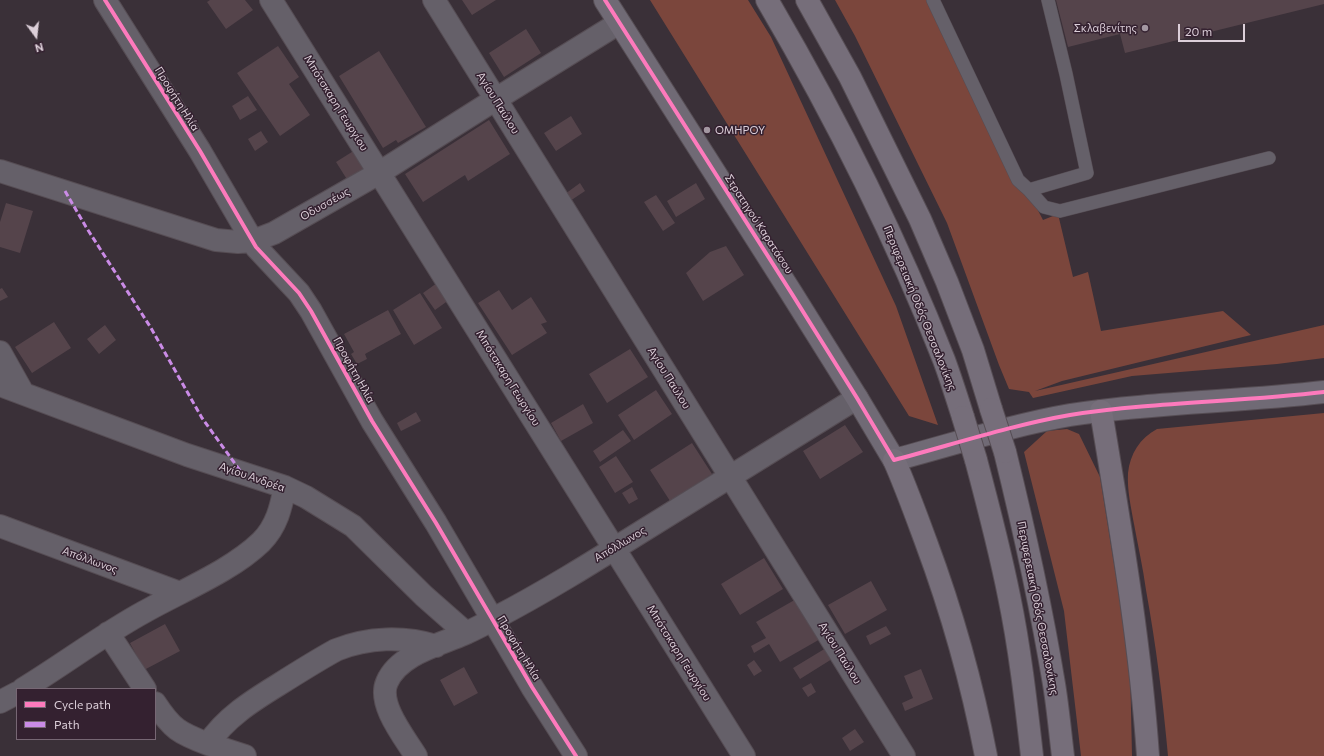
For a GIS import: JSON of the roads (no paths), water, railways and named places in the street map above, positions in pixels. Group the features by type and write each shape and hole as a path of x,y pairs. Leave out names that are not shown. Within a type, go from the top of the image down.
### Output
{"highway":[{"name":"Περιφερειακή Οδός Θεσσαλονίκης","path":"767,0 832,115 874,198 908,273 945,361 964,417 976,460 1009,596 1021,665 1032,756"},
{"name":"Περιφερειακή Οδός Θεσσαλονίκης","path":"807,0 850,77 920,219 947,282 973,350 1005,452 1022,521 1054,684 1063,756"},
{"path":"1101,411 1129,586 1148,756"},
{"path":"894,460 907,490 939,576 965,664 986,756"}],"street":[{"name":"Προφήτη Ηλία","path":"105,0 200,151 253,241 263,256 299,293 311,311 372,421 436,523 532,687 576,756"},
{"name":"Μπότσκαρη Γεωργίου","path":"271,0 744,756"},
{"name":"Αγίου Παύλου","path":"434,0 904,756"},
{"name":"Στρατηγού Καρατάσου","path":"605,0 857,398 894,460"},
{"name":"Οδυσσέως","path":"0,171 216,240 238,242 253,241 274,234 379,173 619,23"},
{"path":"0,352 23,393"},
{"name":"Αγίου Ανδρέα","path":"0,385 109,427 285,487 324,507 353,526 424,596 466,633"},
{"path":"894,460 1046,420 1101,411 1324,392"},
{"name":"Απόλλωνος","path":"416,756 391,714 386,699 386,687 390,677 403,662 413,655 466,633 514,608 731,477 857,398"},
{"path":"25,688 144,611 180,593 243,556 261,542 275,523 281,508 285,487"},
{"name":"Απόλλωνος","path":"0,526 180,593"},
{"path":"108,633 144,688"},
{"path":"208,744 214,734 230,717 257,698 319,660 342,648 364,642 399,639 420,641 436,646"},
{"path":"0,702 16,694"},
{"path":"156,704 172,726 184,735 245,756"}],"lane":[{"path":"933,0 1018,180 1044,207 1060,211 1269,158"},
{"path":"1029,190 1087,173 1066,74 1048,0"}],"place":[{"name":"Σκλαβενίτης","path":"1145,28"},
{"name":"ΟΜΗΡΟΥ","path":"707,130"}]}
